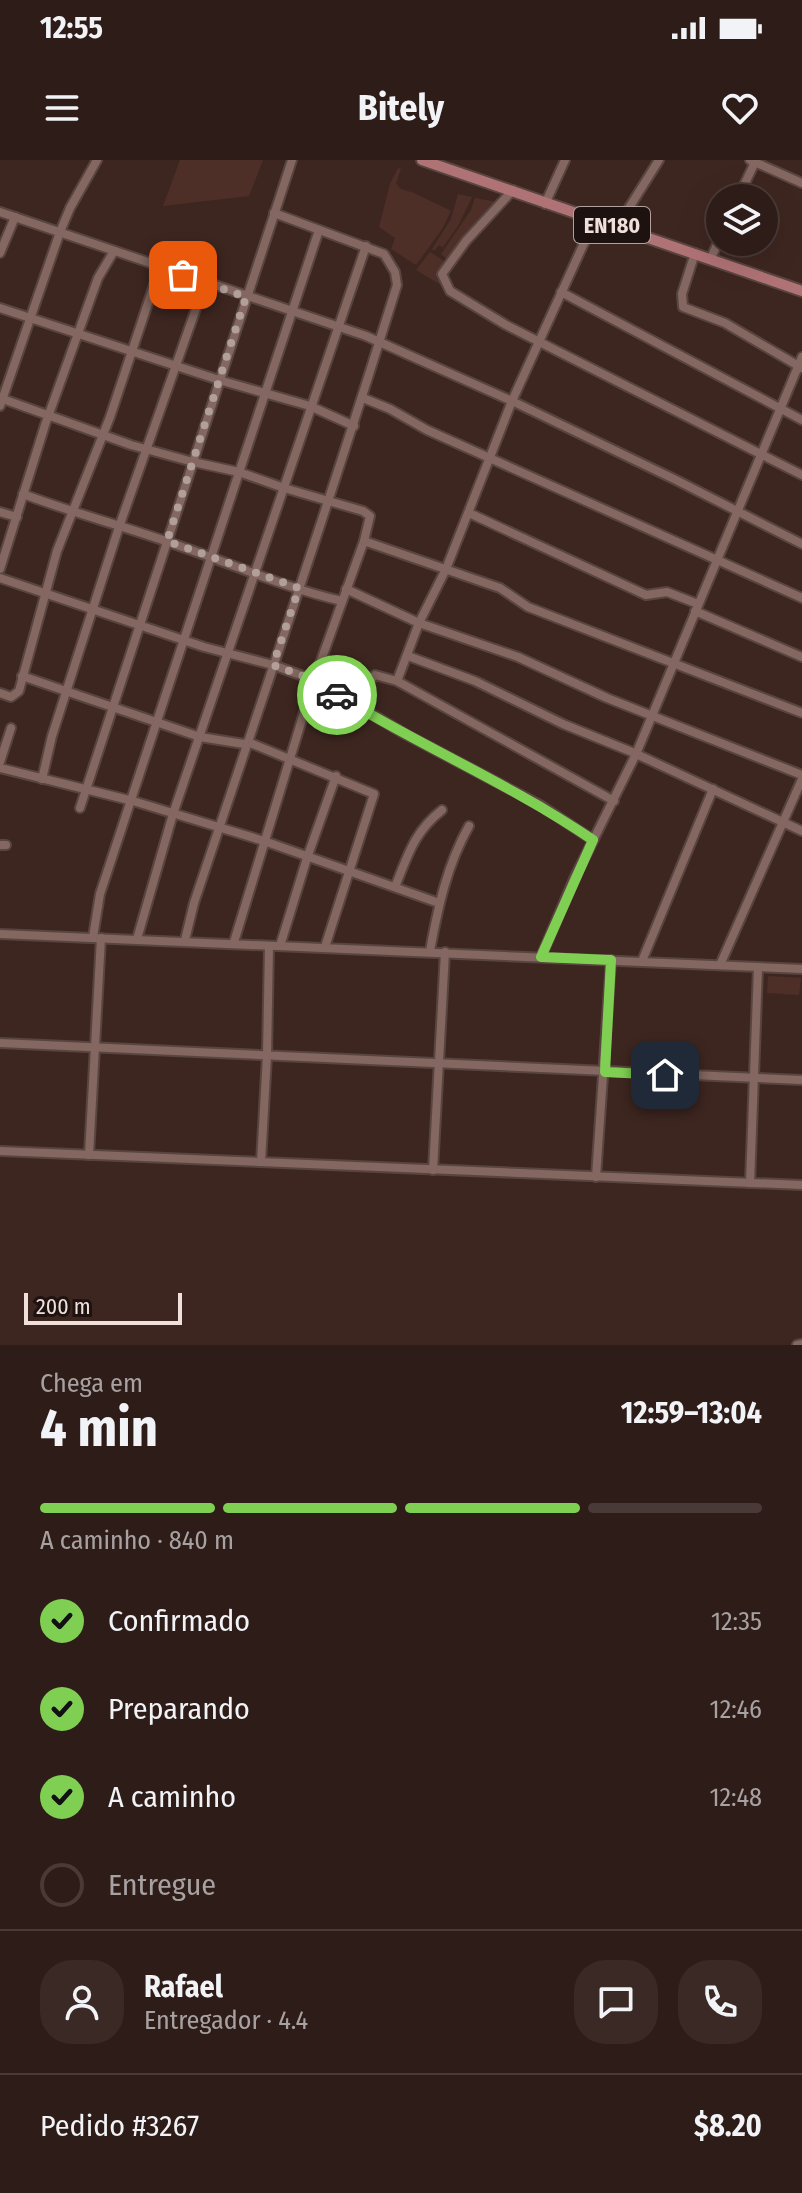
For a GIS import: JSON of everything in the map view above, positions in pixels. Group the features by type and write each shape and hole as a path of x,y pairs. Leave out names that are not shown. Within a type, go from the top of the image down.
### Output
{"main road":[{"name":"EN180","path":"422,160 441,163 545,204 802,291"}],"street":[{"path":"97,160 60,232 1,401 145,449 239,472 368,513 364,541 314,680 234,942"},
{"path":"80,808 292,160"},
{"path":"545,204 565,160"},
{"path":"617,227 659,160"},
{"path":"744,184 753,161 802,183"},
{"path":"513,190 466,241 442,274 450,291 506,325 539,339 802,475"},
{"path":"0,212 379,342 512,401 802,544"},
{"path":"185,940 194,903 330,501 397,280 388,258 366,246 274,213"},
{"path":"0,253 15,217"},
{"path":"397,681 419,623 469,513 488,456 595,219"},
{"path":"89,1155 97,1048 100,894 319,230"},
{"path":"137,939 173,814 366,246"},
{"path":"0,569 49,415 98,278 114,251"},
{"path":"541,957 593,840 636,754 760,453 801,363 725,323 683,307 682,294 695,253"},
{"path":"0,693 15,696 71,513 110,417 160,267"},
{"path":"42,779 119,527 205,283"},
{"path":"561,292 802,420"},
{"path":"0,308 219,380 310,406 354,426"},
{"path":"363,398 802,598"},
{"path":"23,494 71,513 167,541 342,601"},
{"path":"0,512 17,517"},
{"path":"469,513 646,595 667,592 802,657"},
{"path":"364,541 500,588 528,607 802,713"},
{"path":"0,578 183,640 314,680 461,765 540,805 593,840"},
{"path":"346,589 419,623 518,657 607,698 802,777 720,965"},
{"path":"408,656 475,681 802,831"},
{"path":"351,703 375,675 397,681 614,801"},
{"path":"22,676 200,737 244,744 248,742 374,794 325,947"},
{"path":"11,728 0,765 264,841 439,903"},
{"path":"280,946 336,776"},
{"path":"642,961 713,789"},
{"path":"395,887 415,838 425,823 442,810"},
{"path":"430,951 439,903 459,844 469,826"},
{"path":"0,934 802,969"},
{"path":"261,1162 269,946"},
{"path":"433,1170 445,952"},
{"path":"596,1177 611,960"},
{"path":"750,1183 758,968"},
{"path":"0,1043 802,1080"},
{"path":"0,1151 802,1185"}],"shaded area":[{"path":"180,160 263,160 249,196 163,206"},
{"path":"398,168 401,169 396,183 401,189 451,211 416,265 391,249 395,238 379,227 390,184"},
{"path":"458,194 472,197 458,226 443,247 439,245 434,251 432,249 451,219"},
{"path":"475,198 497,202 449,261 441,254 471,210"},
{"path":"430,252 447,263 441,285 416,270"},
{"path":"768,976 801,978 799,995 767,993"}],"way so far":[{"path":"183,275 246,297 167,541 299,588 273,665 314,680 337,695"}],"route":[{"path":"337,695 540,805 593,840 541,957 611,960 605,1072 665,1075"}]}
